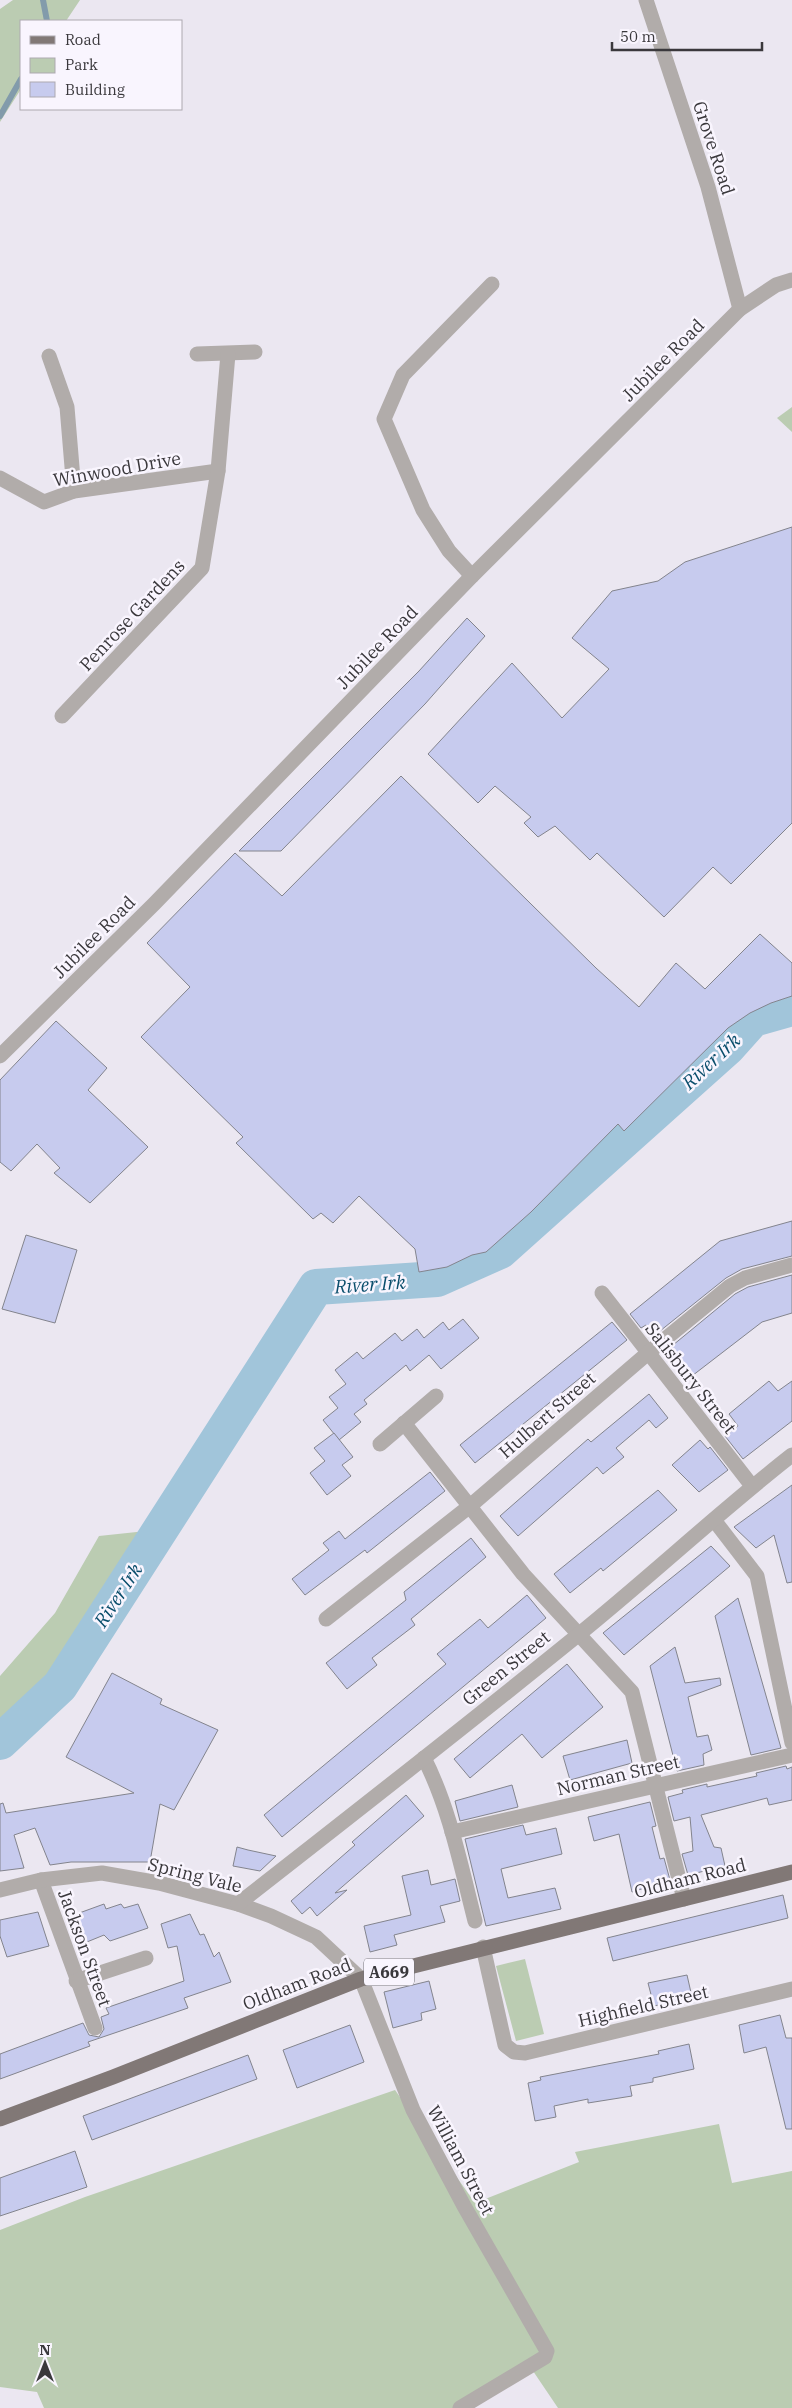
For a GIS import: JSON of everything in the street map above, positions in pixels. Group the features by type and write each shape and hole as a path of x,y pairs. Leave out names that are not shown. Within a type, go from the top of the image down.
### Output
{"main road":[{"name":"Oldham Road","path":"0,2119 113,2077 361,1979 483,1947 792,1872"}],"street":[{"name":"Grove Road","path":"646,0 708,187 740,309"},
{"name":"Jubilee Road","path":"0,1056 154,904 472,576 740,309 776,286 792,280"},
{"path":"472,576 449,551 424,510 384,419 403,375 492,284"},
{"path":"197,354 255,352"},
{"name":"Penrose Gardens","path":"62,716 202,568 218,471 228,354"},
{"path":"50,356 66,407 74,492"},
{"name":"Winwood Drive","path":"3,486 44,502 74,492 218,471"},
{"name":"Hulbert Street","path":"326,1619 470,1506 648,1353 730,1286 745,1278 792,1265"},
{"name":"Salisbury Street","path":"602,1293 752,1486"},
{"path":"380,1444 436,1396"},
{"path":"404,1423 523,1574 632,1692 684,1898"},
{"name":"Green Street","path":"238,1904 580,1634 792,1454"},
{"path":"714,1520 757,1576 792,1743"},
{"name":"Norman Street","path":"452,1832 792,1755"},
{"path":"424,1758 432,1773 452,1832 475,1921"},
{"name":"Spring Vale","path":"0,1890 40,1880 102,1873 159,1883 238,1904 271,1916 316,1937 361,1979"},
{"name":"Jackson Street","path":"40,1880 95,2028"},
{"name":"Highfield Street","path":"483,1947 505,2045 514,2052 525,2053 792,1989"},
{"path":"76,1981 146,1958"},
{"name":"William Street","path":"361,1979 412,2110 464,2206 547,2351 545,2357 460,2408"}],"green space":[{"path":"13,0 80,0 67,20 20,20 20,91 0,122 0,9"},
{"path":"792,407 792,432 777,418"},
{"path":"146,1531 90,1622 54,1704 0,1754 0,1676 55,1613 99,1536"},
{"path":"525,1959 544,2034 516,2041 496,1966"},
{"path":"395,2090 475,2203 579,2162 575,2152 719,2124 732,2183 792,2171 792,2408 558,2408 533,2371 460,2408 44,2408 37,2392 0,2387 0,2230 85,2197"}],"building":[{"path":"792,527 792,823 731,884 713,867 664,917 597,853 590,860 555,826 538,837 524,823 531,817 495,786 478,803 428,754 512,663 562,718 609,669 572,638 612,591 658,581 685,562"},
{"path":"467,618 485,636 425,704 281,851 239,851 419,671"},
{"path":"401,776 596,968 639,1007 676,963 705,989 760,934 792,963 792,996 750,1013 728,1028 624,1131 618,1124 531,1212 486,1252 472,1255 447,1267 419,1272 415,1249 359,1196 333,1223 321,1213 313,1219 236,1143 243,1137 141,1037 190,987 147,943 235,853 282,896"},
{"path":"56,1021 107,1068 88,1090 148,1147 90,1203 54,1173 60,1168 37,1144 11,1171 0,1162 0,1080"},
{"path":"792,1221 792,1256 742,1269 726,1278 655,1335 646,1325 641,1328 630,1314 720,1241"},
{"path":"26,1235 77,1250 55,1323 2,1309"},
{"path":"792,1275 792,1313 762,1322 688,1379 667,1350 735,1294 748,1287"},
{"path":"463,1319 479,1338 441,1369 429,1355 410,1371 406,1365 364,1400 367,1404 354,1414 361,1422 339,1440 323,1420 338,1408 329,1397 346,1384 335,1370 357,1352 363,1359 395,1333 402,1341 417,1329 424,1338 443,1322 449,1330"},
{"path":"612,1322 627,1340 475,1463 460,1445"},
{"path":"769,1381 778,1391 792,1381 792,1421 743,1459 725,1436 738,1426 729,1414"},
{"path":"649,1394 668,1418 656,1428 649,1420 616,1448 624,1457 603,1474 597,1467 518,1536 500,1516 588,1439 591,1442"},
{"path":"334,1433 353,1457 342,1465 351,1476 327,1495 310,1473 325,1461 314,1448"},
{"path":"700,1440 708,1449 710,1447 728,1470 699,1492 672,1465"},
{"path":"430,1472 445,1491 367,1553 365,1550 305,1595 292,1579 329,1550 323,1543 339,1531 345,1539"},
{"path":"792,1485 792,1582 787,1583 774,1535 756,1548 734,1527"},
{"path":"658,1490 677,1510 603,1571 601,1568 570,1593 554,1574"},
{"path":"471,1538 486,1557 411,1619 415,1625 372,1658 377,1665 347,1689 326,1663 406,1600 404,1592"},
{"path":"711,1546 730,1566 624,1655 603,1633"},
{"path":"527,1595 546,1618 282,1837 264,1815 446,1664 437,1654 480,1619 488,1628"},
{"path":"738,1598 781,1748 751,1755 715,1616"},
{"path":"675,1647 685,1683 720,1678 721,1685 688,1697 697,1737 708,1735 712,1750 703,1754 704,1765 677,1771 650,1666"},
{"path":"567,1664 603,1707 542,1758 522,1734 470,1778 454,1759"},
{"path":"112,1673 162,1699 160,1704 218,1730 174,1810 160,1804 150,1862 71,1862 50,1865 35,1828 14,1835 24,1868 0,1871 0,1804 3,1803 6,1813 134,1793 66,1757"},
{"path":"627,1740 632,1763 570,1780 563,1756"},
{"path":"786,1766 787,1769 792,1767 792,1800 769,1805 767,1798 701,1815 714,1847 721,1848 725,1866 688,1875 682,1854 693,1851 690,1817 674,1821 668,1797 683,1793 682,1790 707,1784 707,1787 757,1776 756,1773"},
{"path":"512,1785 518,1807 460,1821 455,1801"},
{"path":"406,1795 424,1816 335,1893 347,1890 317,1916 310,1907 302,1914 291,1901 355,1845 352,1842"},
{"path":"650,1802 656,1826 652,1827 660,1859 664,1858 670,1880 632,1892 619,1834 594,1841 588,1817"},
{"path":"523,1825 526,1835 556,1828 562,1854 501,1869 508,1898 555,1888 561,1909 486,1926 465,1839"},
{"path":"237,1847 276,1856 260,1871 233,1866"},
{"path":"428,1870 431,1885 455,1879 460,1901 440,1906 445,1922 394,1935 397,1945 370,1952 364,1926 411,1915 402,1876"},
{"path":"783,1895 788,1918 613,1961 607,1938"},
{"path":"104,1904 106,1909 121,1904 124,1908 138,1904 148,1928 110,1941 104,1935 82,1944 71,1916"},
{"path":"38,1912 49,1946 7,1957 0,1936 0,1920"},
{"path":"190,1914 200,1935 204,1934 214,1957 219,1952 231,1982 184,1998 188,2008 88,2042 90,2046 0,2079 0,2054 83,2023 89,2035 99,2037 104,2029 101,2017 109,2014 106,2008 184,1981 177,1946 168,1948 161,1924"},
{"path":"687,1975 692,1997 654,2006 648,1983"},
{"path":"429,1981 436,2009 421,2013 422,2020 393,2028 384,1992"},
{"path":"780,2015 786,2038 792,2038 792,2129 786,2129 766,2047 744,2053 739,2025"},
{"path":"350,2025 364,2062 297,2088 283,2050"},
{"path":"689,2044 694,2069 653,2078 653,2082 630,2086 632,2096 588,2103 588,2099 554,2106 556,2117 535,2121 528,2083 541,2080 540,2077 659,2054 658,2051"},
{"path":"248,2055 257,2079 92,2140 83,2116"},
{"path":"75,2151 87,2187 0,2216 0,2178"}],"waterway":[{"path":"43,0 47,20"},
{"path":"0,116 20,81"},
{"name":"River Irk","path":"0,1742 60,1686 316,1287 437,1279 500,1251 728,1047 753,1019 792,1008"}]}
